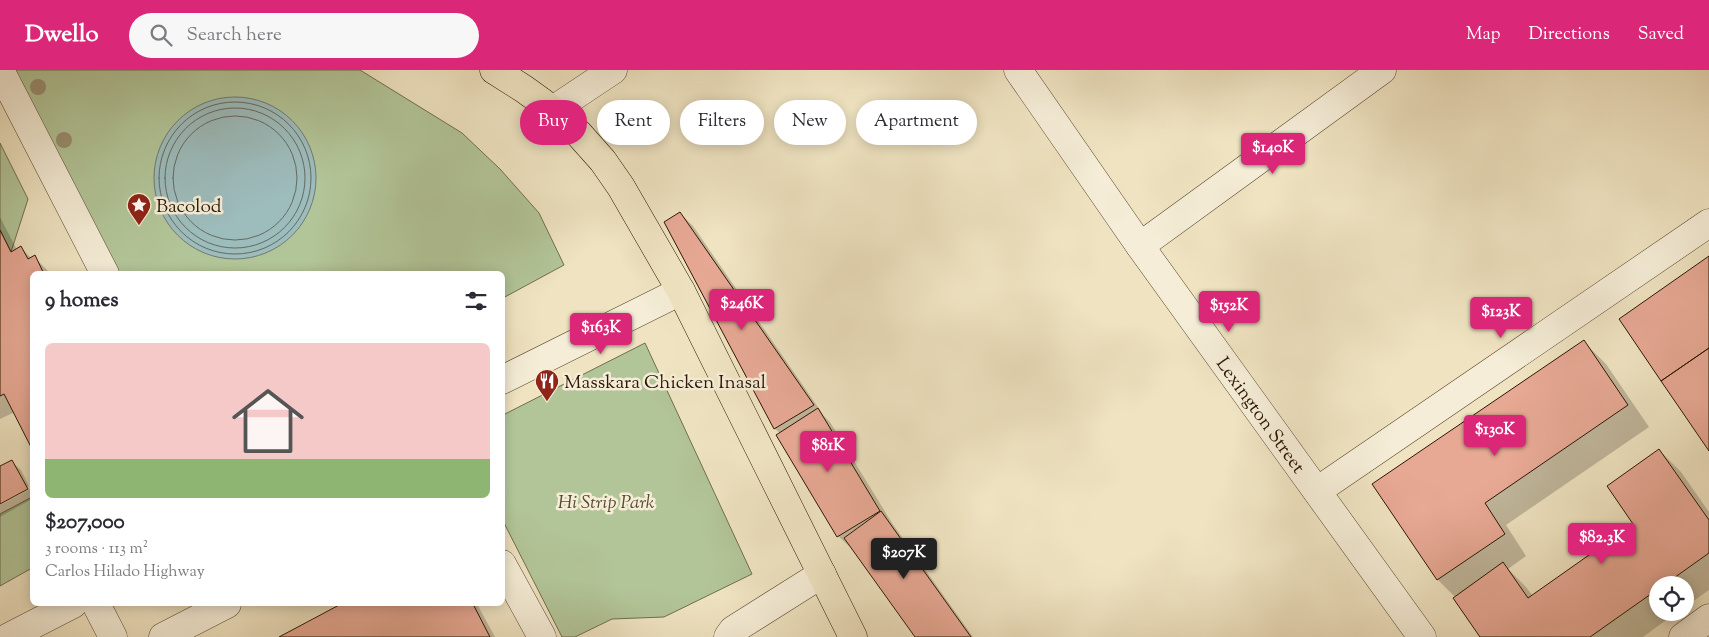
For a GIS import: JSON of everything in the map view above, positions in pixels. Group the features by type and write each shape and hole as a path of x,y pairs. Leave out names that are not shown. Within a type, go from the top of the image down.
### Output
{"main road":[{"path":"494,70 539,100"},
{"path":"587,142 603,161 642,221 681,291 853,637"}],"street":[{"path":"0,70 103,271"},
{"path":"568,100 613,70"},
{"name":"Lexington Street","path":"1018,70 1140,246 1422,637"},
{"path":"1140,246 1382,70"},
{"path":"1317,491 1709,223"},
{"path":"505,379 681,291"},
{"path":"505,569 542,637"},
{"path":"728,637 733,630 822,574"},
{"path":"9,637 69,606"},
{"path":"97,606 113,637"},
{"path":"163,637 223,606"},
{"path":"1683,637 1709,618"}],"green space":[{"path":"15,70 360,70 462,133 500,169 539,213 564,265 505,297 505,271 116,271"},
{"path":"0,143 28,199 11,252 0,230"},
{"name":"Hi Strip Park","path":"645,343 752,574 664,617 612,619 575,637 562,637 505,525 505,414"},
{"path":"30,498 30,569 0,586 0,514"}],"water":[{"path":"243,97 259,100 273,106 287,115 298,126 313,154 316,178 315,194 307,216 298,230 287,241 259,256 227,259 211,256 197,250 183,241 172,230 157,202 154,170 157,154 163,140 172,126 183,115 211,100"}],"building":[{"path":"680,212 814,405 774,429 664,222"},
{"path":"0,230 11,252 21,246 28,259 35,255 43,271 30,271 30,445 4,394 0,396"},
{"path":"1709,256 1709,348 1661,381 1619,319"},
{"path":"1584,340 1628,405 1485,503 1505,534 1437,580 1372,484"},
{"path":"1709,348 1709,451 1661,381"},
{"path":"818,408 880,511 837,537 776,435"},
{"path":"1659,449 1709,520 1709,553 1677,576 1649,576 1649,595 1590,637 1480,637 1453,598 1503,562 1528,598 1633,524 1607,486"},
{"path":"12,460 28,489 0,504 0,466"},
{"path":"881,511 971,637 915,637 844,538"},
{"path":"337,606 474,606 490,637 279,637"}],"place":[{"name":"Bacolod","path":"139,226"},
{"name":"Masskara Chicken Inasal","path":"547,402"}]}
